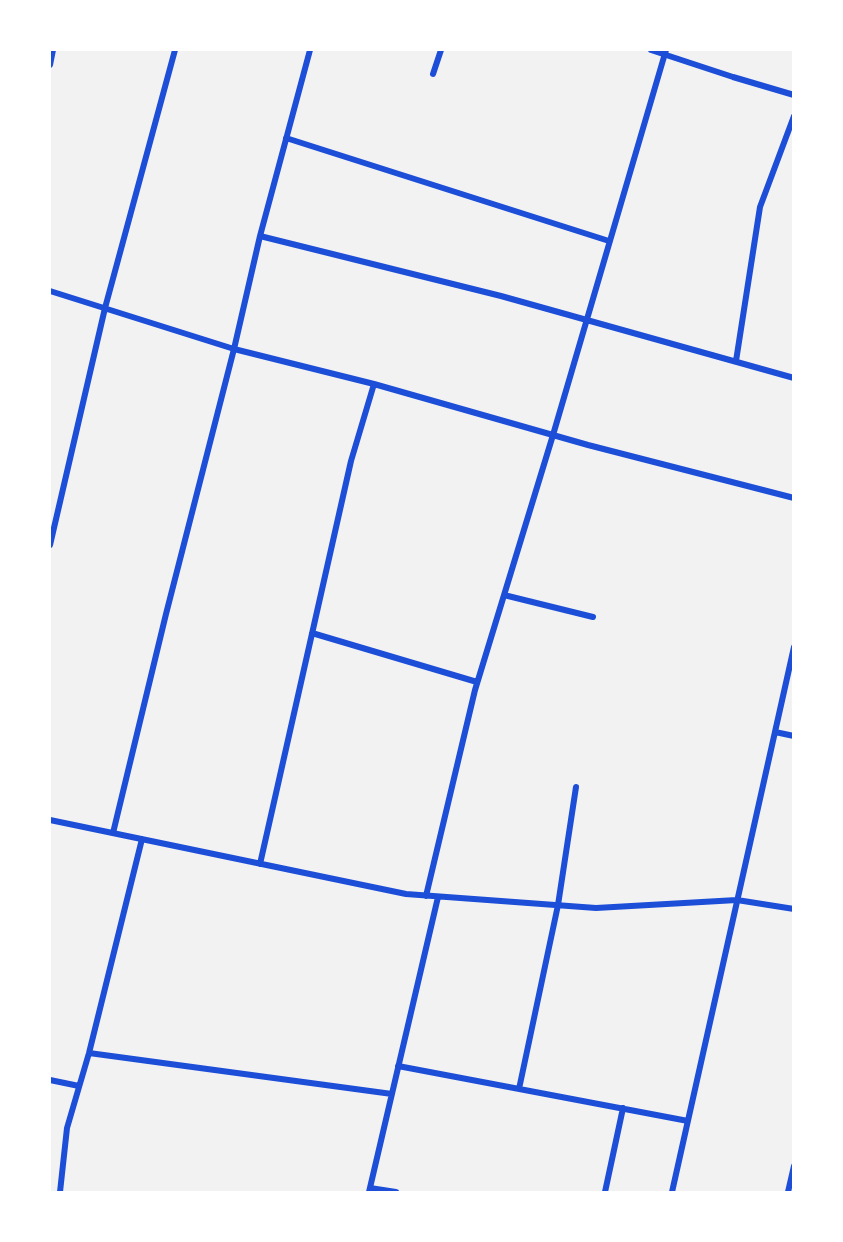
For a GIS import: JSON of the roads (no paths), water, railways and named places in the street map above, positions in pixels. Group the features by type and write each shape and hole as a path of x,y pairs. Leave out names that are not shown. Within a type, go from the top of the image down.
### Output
{"street":[{"path":"50,65 53,50"},
{"path":"50,544 105,308 175,50"},
{"path":"113,833 260,236 310,50"},
{"path":"433,75 441,50"},
{"path":"651,50 665,52 733,77 794,95"},
{"path":"426,896 477,682 553,435 665,52"},
{"path":"736,361 760,207 794,116"},
{"path":"286,138 609,241"},
{"path":"260,236 501,296 794,378"},
{"path":"50,291 234,349 374,384 553,435 794,498"},
{"path":"260,864 351,460 374,384"},
{"path":"504,596 593,617"},
{"path":"312,633 477,682"},
{"path":"672,1192 794,647"},
{"path":"775,732 794,736"},
{"path":"519,1089 558,905 576,787"},
{"path":"50,820 406,894 596,908 737,900 794,909"},
{"path":"60,1192 68,1128 142,839"},
{"path":"396,1192 370,1190 438,897"},
{"path":"89,1053 392,1094"},
{"path":"399,1066 688,1121"},
{"path":"50,1080 79,1086"},
{"path":"605,1192 623,1108"},
{"path":"788,1192 794,1166"}]}
